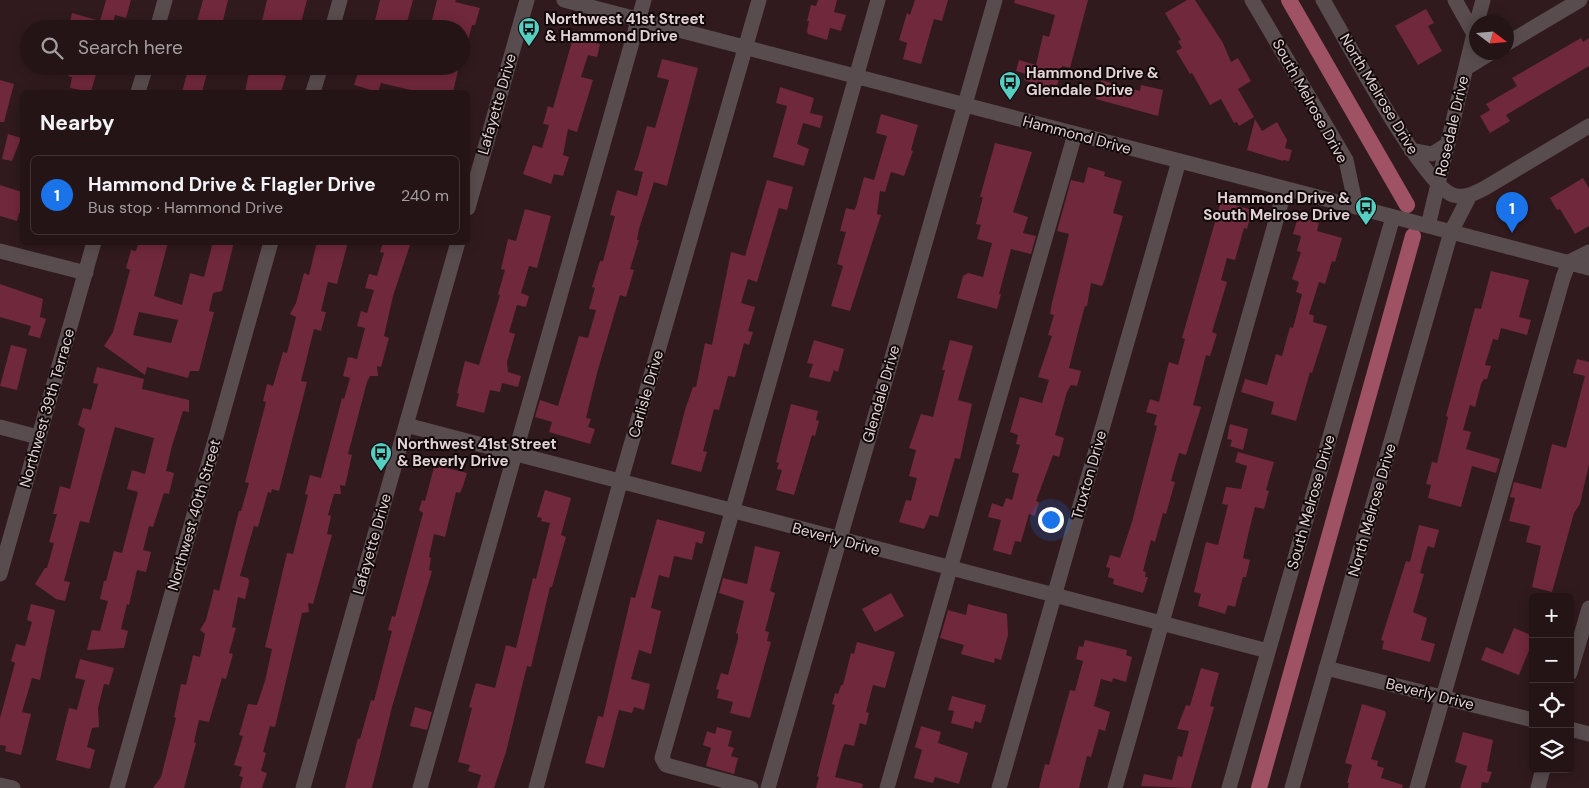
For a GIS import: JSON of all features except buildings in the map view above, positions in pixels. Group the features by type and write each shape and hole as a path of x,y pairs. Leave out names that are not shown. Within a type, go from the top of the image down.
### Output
{"street":[{"path":"159,20 165,0"},
{"path":"334,20 340,0"},
{"name":"Lafayette Drive","path":"470,201 527,0"},
{"name":"Hammond Drive","path":"564,0 1589,268"},
{"path":"420,788 644,0"},
{"name":"Carlisle Drive","path":"536,788 620,483 760,0"},
{"path":"751,788 666,765 662,758 878,0"},
{"name":"Glendale Drive","path":"768,788 995,0"},
{"name":"South Melrose Drive","path":"1252,0 1346,160 1356,207"},
{"name":"North Melrose Drive","path":"1323,0 1410,150 1438,186"},
{"path":"1454,0 1469,18"},
{"name":"Rosedale Drive","path":"1479,15 1483,0"},
{"path":"1514,39 1580,0"},
{"name":"Rosedale Drive","path":"1428,226 1469,56"},
{"path":"1466,68 1479,60"},
{"path":"139,90 143,75"},
{"path":"315,90 319,75"},
{"path":"1438,186 1452,195 1470,195 1589,126"},
{"path":"887,788 1075,134"},
{"path":"1410,150 1432,154 1448,144"},
{"name":"Truxton Drive","path":"999,788 1179,162"},
{"path":"1115,788 1285,189"},
{"name":"North Melrose Drive","path":"1292,788 1452,232 1470,195"},
{"name":"South Melrose Drive","path":"1229,788 1393,217"},
{"name":"Northwest 39th Terrace","path":"0,574 93,245"},
{"name":"Northwest 40th Street","path":"117,788 270,245"},
{"name":"Lafayette Drive","path":"303,788 457,245"},
{"path":"0,251 86,273"},
{"path":"1417,788 1569,262 1589,252"},
{"name":"Beverly Drive","path":"406,425 620,483 1268,651"},
{"path":"0,427 38,437"},
{"path":"1574,659 1589,608"},
{"name":"Beverly Drive","path":"1326,668 1529,719"},
{"path":"1574,730 1589,734"},
{"path":"1538,788 1542,773"},
{"path":"0,784 13,788"}],"waterway":[{"path":"1289,0 1407,205"},
{"path":"1259,788 1413,236"}],"place":[{"name":"Northwest 41st Street & Hammond Drive","path":"529,47"},
{"name":"Hammond Drive & Glendale Drive","path":"1010,101"},
{"name":"Hammond Drive & South Melrose Drive","path":"1366,226"},
{"name":"Hammond Drive & Flagler Drive","path":"1512,233"},
{"name":"Northwest 41st Street & Beverly Drive","path":"381,472"}]}
